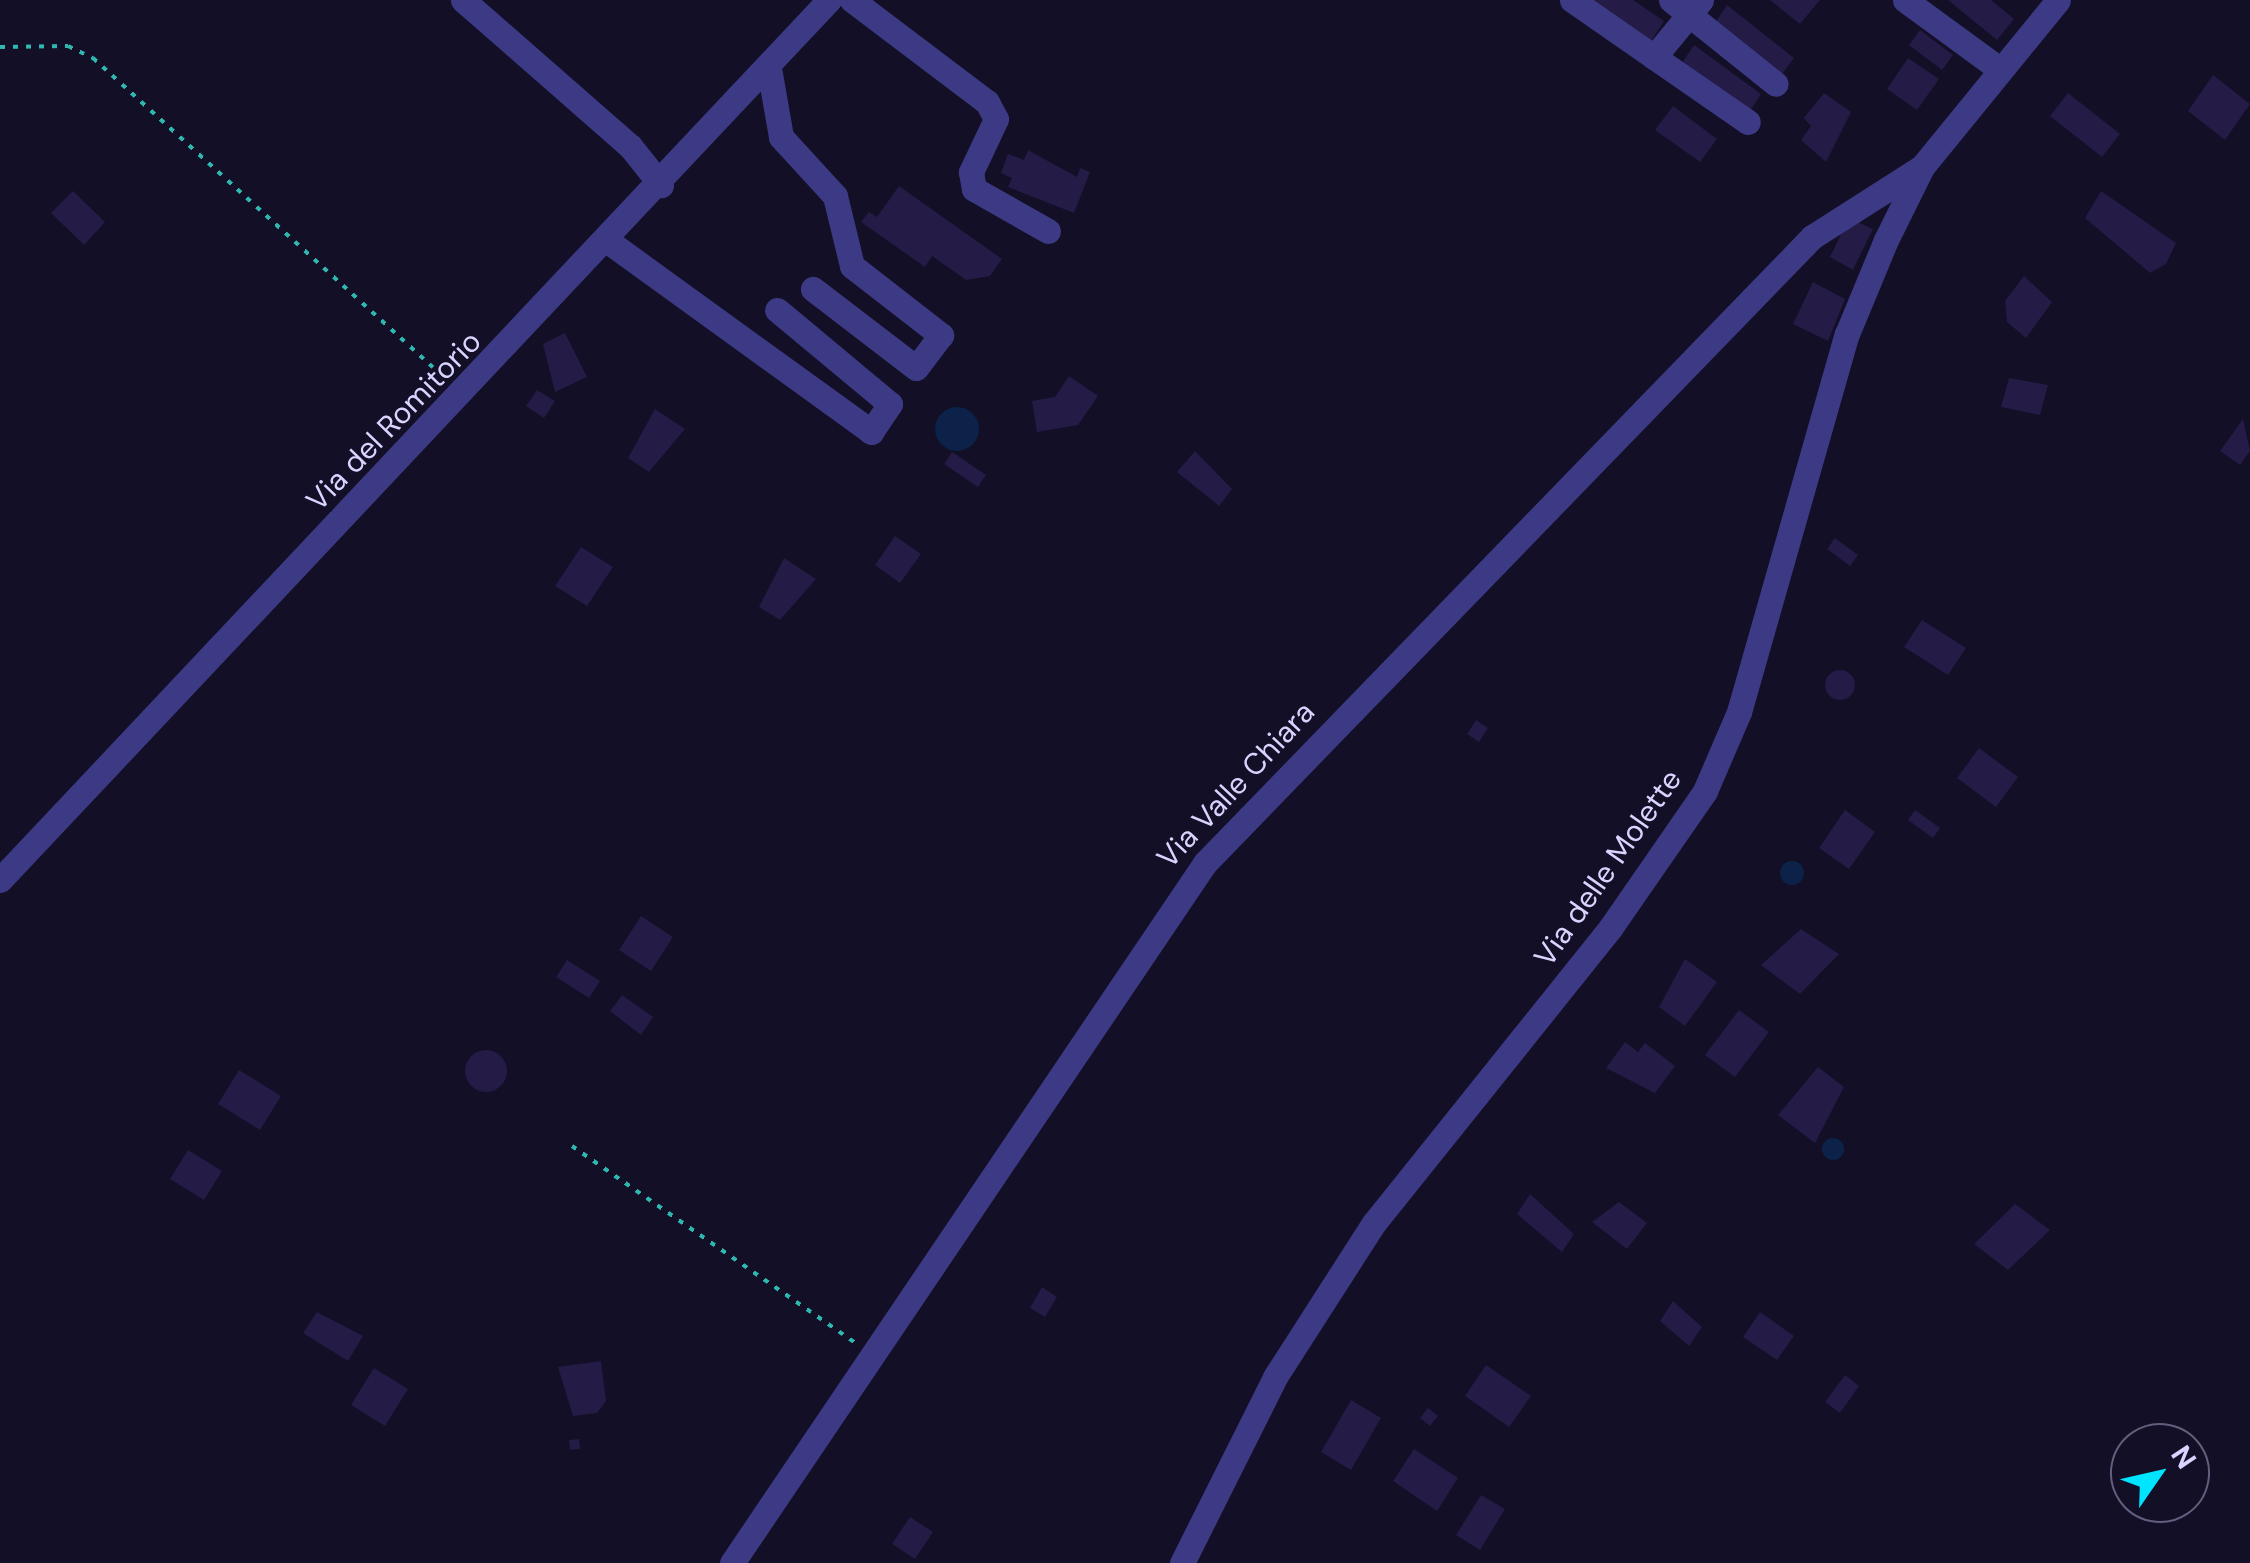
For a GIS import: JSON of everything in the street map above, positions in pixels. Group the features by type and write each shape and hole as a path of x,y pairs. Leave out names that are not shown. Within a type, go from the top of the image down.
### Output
{"street":[{"path":"463,0 653,177"},
{"name":"Via del Romitorio","path":"0,880 609,242 653,177 769,68 829,0"},
{"path":"852,0 988,102 995,124 971,172 974,189 1048,231"},
{"path":"1572,0 1748,122"},
{"path":"1906,0 1998,68"},
{"name":"Via delle Molette","path":"1182,1563 1275,1377 1374,1223 1600,942 1705,791 1739,712 1790,505 1847,334 1922,167 1998,68 2058,0"},
{"path":"1654,57 1687,5 1776,84"},
{"path":"609,242 871,432 940,335 852,266 835,196 781,138 769,68"},
{"name":"Via Valle Chiara","path":"732,1563 1220,845 1812,237 1922,167"},
{"path":"813,290 916,368"},
{"path":"777,310 890,404"}],"path":[{"path":"0,46 68,46 93,58 467,392"},
{"path":"572,1146 874,1355"}],"water":[{"path":"957,407 973,413 979,429 973,445 957,451 941,445 935,429 941,413"},
{"path":"1792,861 1804,873 1792,885 1780,873"},
{"path":"1833,1138 1841,1141 1841,1157 1833,1160 1825,1157 1822,1149 1825,1141"}],"building":[{"path":"1585,0 1633,0 1664,21 1648,46"},
{"path":"1770,0 1820,0 1800,24"},
{"path":"1948,0 1991,0 2014,19 1997,40"},
{"path":"1727,5 1794,58 1780,77 1713,26"},
{"path":"1920,30 1953,55 1942,70 1909,45"},
{"path":"1694,45 1761,94 1748,114 1680,66"},
{"path":"1908,58 1939,79 1917,110 1887,89"},
{"path":"2213,75 2250,104 2225,140 2188,111"},
{"path":"1824,93 1851,112 1826,162 1801,140 1811,126 1804,118"},
{"path":"2068,93 2120,134 2102,157 2050,116"},
{"path":"1673,106 1717,139 1700,162 1655,130"},
{"path":"1028,150 1077,177 1080,168 1090,172 1074,213 1008,187 1012,178 1001,173 1008,154 1024,160"},
{"path":"899,186 1002,259 990,276 966,280 932,256 925,267 861,222 869,212 877,217"},
{"path":"73,191 105,222 84,245 51,213"},
{"path":"2101,191 2176,243 2166,264 2150,273 2085,218"},
{"path":"1849,218 1873,229 1853,270 1830,257"},
{"path":"2024,276 2052,302 2026,338 2007,322 2005,301"},
{"path":"1813,282 1845,299 1828,341 1793,324"},
{"path":"565,333 587,377 555,392 543,344"},
{"path":"1069,376 1098,396 1078,425 1037,432 1032,401 1055,397"},
{"path":"2009,378 2048,385 2040,415 2001,407"},
{"path":"537,390 555,401 544,418 526,406"},
{"path":"655,409 685,429 649,472 628,458"},
{"path":"2243,419 2250,451 2240,465 2220,451"},
{"path":"1195,451 1232,489 1219,506 1177,472"},
{"path":"952,452 986,475 978,487 944,464"},
{"path":"895,536 921,554 900,583 875,565"},
{"path":"1835,538 1858,555 1850,566 1827,549"},
{"path":"581,547 613,567 587,606 555,586"},
{"path":"784,558 816,579 780,620 759,607"},
{"path":"1922,620 1966,648 1948,675 1904,647"},
{"path":"1840,670 1851,674 1855,685 1851,696 1840,700 1829,696 1825,685 1829,674"},
{"path":"1476,720 1488,728 1479,742 1467,734"},
{"path":"1979,748 2018,777 1996,807 1957,778"},
{"path":"1845,810 1875,832 1849,869 1819,848"},
{"path":"1915,810 1940,828 1933,838 1908,820"},
{"path":"641,916 673,937 651,971 619,950"},
{"path":"1801,929 1839,954 1800,994 1761,965"},
{"path":"1685,959 1717,982 1685,1026 1659,1007"},
{"path":"567,960 600,981 589,998 556,977"},
{"path":"622,995 653,1017 641,1035 610,1011"},
{"path":"1739,1010 1769,1032 1735,1077 1705,1055"},
{"path":"1625,1042 1638,1052 1645,1043 1675,1066 1655,1093 1606,1068"},
{"path":"486,1050 501,1056 507,1071 501,1086 486,1092 471,1086 465,1071 471,1056"},
{"path":"1818,1067 1844,1087 1815,1143 1778,1115"},
{"path":"239,1070 281,1096 260,1130 218,1104"},
{"path":"188,1150 222,1171 204,1200 170,1179"},
{"path":"1530,1194 1574,1234 1562,1252 1517,1214"},
{"path":"1619,1202 1647,1223 1627,1249 1592,1222"},
{"path":"2015,1204 2050,1230 2008,1270 1974,1244"},
{"path":"1042,1287 1057,1297 1045,1317 1030,1308"},
{"path":"1673,1301 1702,1327 1689,1346 1660,1321"},
{"path":"317,1312 363,1336 348,1361 303,1333"},
{"path":"1760,1312 1794,1336 1777,1360 1743,1337"},
{"path":"601,1361 606,1401 597,1413 573,1416 558,1367"},
{"path":"1486,1365 1531,1396 1509,1427 1465,1396"},
{"path":"374,1368 408,1389 385,1426 351,1405"},
{"path":"1845,1375 1859,1386 1840,1413 1825,1402"},
{"path":"1351,1400 1381,1418 1351,1470 1321,1452"},
{"path":"1428,1408 1438,1416 1430,1426 1420,1418"},
{"path":"579,1439 580,1449 570,1450 569,1440"},
{"path":"1414,1449 1458,1478 1437,1511 1393,1481"},
{"path":"1481,1495 1505,1509 1480,1550 1456,1535"},
{"path":"910,1517 933,1532 915,1559 892,1544"}]}
